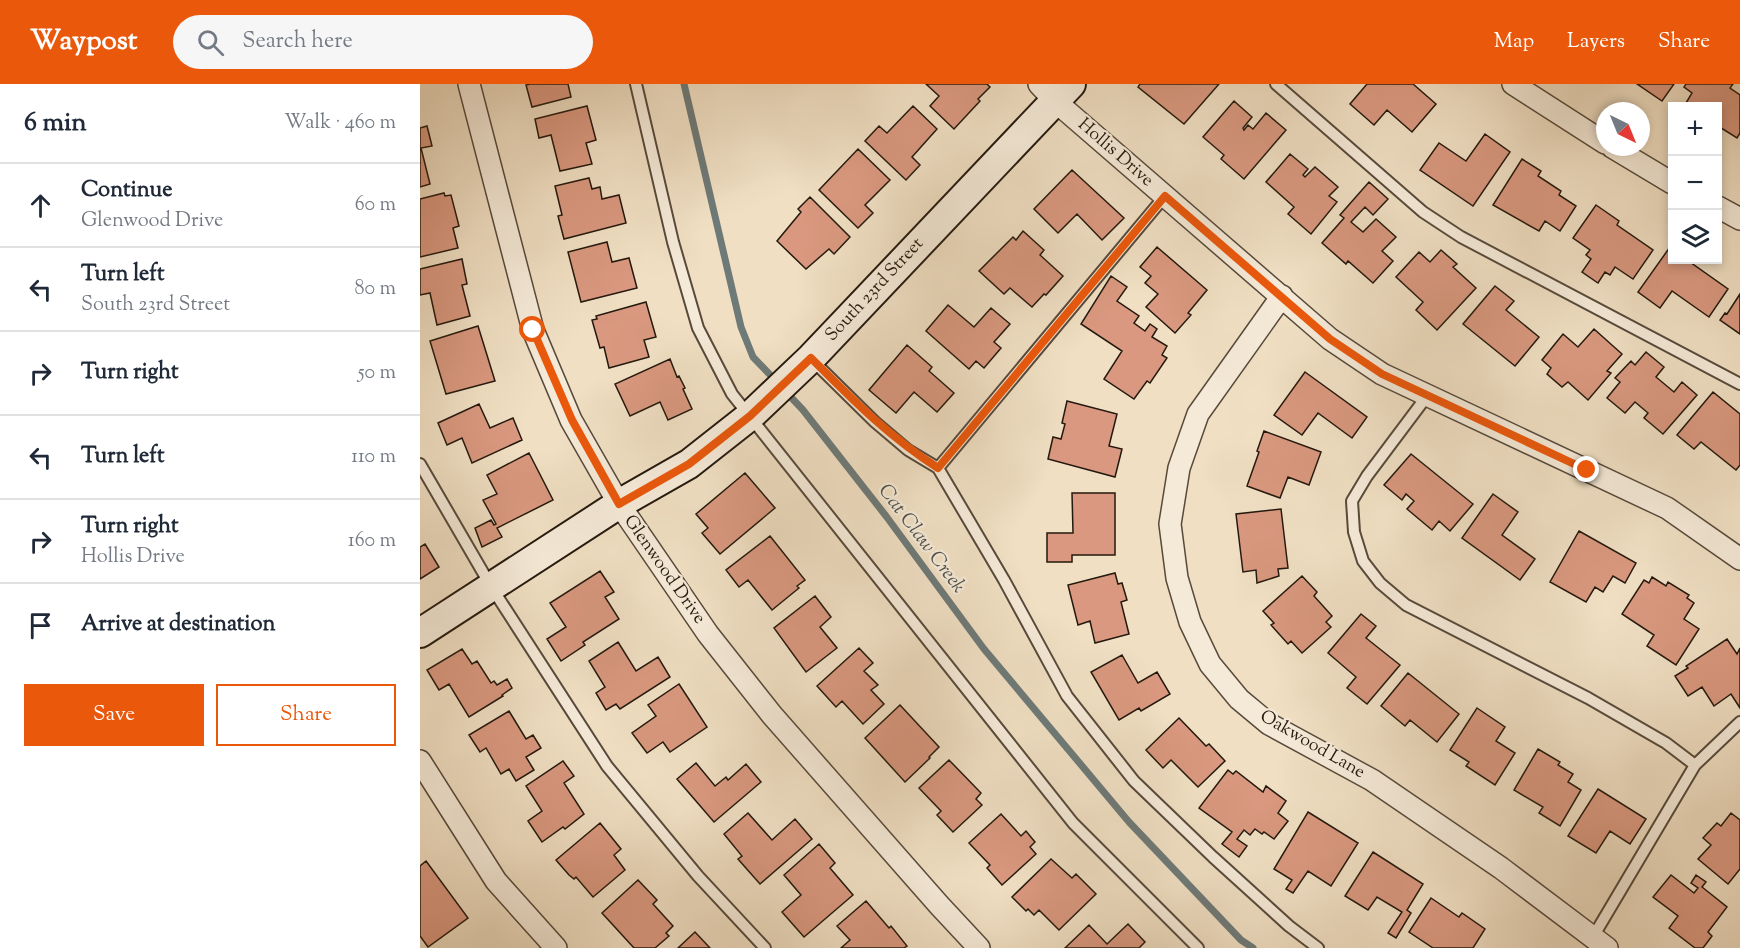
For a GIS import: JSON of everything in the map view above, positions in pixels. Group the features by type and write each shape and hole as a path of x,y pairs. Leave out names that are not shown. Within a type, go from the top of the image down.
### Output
{"street":[{"name":"Glenwood Drive","path":"469,84 533,330 572,420 619,504 708,634 772,715 939,905 980,948"},
{"path":"1514,84 1596,136"},
{"name":"South 23rd Street","path":"420,633 619,504 689,464 750,416 811,358 1055,90"},
{"name":"Hollis Drive","path":"1055,90 1165,196 1330,339 1382,374 1667,508 1740,559"},
{"path":"1627,156 1668,181"},
{"path":"1722,209 1740,219"},
{"name":"Oakwood Lane","path":"1282,296 1198,414 1179,468 1170,524 1177,578 1190,622 1209,664 1239,699 1269,724 1372,780 1500,868 1600,943"},
{"path":"420,761 496,881 556,948"}],"lane":[{"path":"636,84 673,242 698,328 732,394 1073,824 1198,948"},
{"path":"1276,84 1423,213 1461,237 1740,384"},
{"path":"938,468 1165,196"},
{"path":"811,358 875,422 908,450 938,468 1004,580 1066,696 1134,781 1289,926 1318,948"},
{"path":"1427,396 1367,476 1352,501 1354,532 1363,561 1380,583 1406,605 1588,698 1666,743 1695,765"},
{"path":"420,464 492,588 608,766 698,876 765,948"},
{"path":"1600,943 1695,765 1740,722"}],"building":[{"path":"568,84 571,97 532,107 526,85"},
{"path":"926,84 987,84 990,87 954,129 930,106 939,96"},
{"path":"1140,84 1219,84 1184,124 1138,87"},
{"path":"1367,84 1413,84 1436,104 1412,132 1387,110 1374,125 1350,104"},
{"path":"1637,84 1674,84 1662,101"},
{"path":"1686,84 1733,84 1730,88 1740,95 1740,133 1737,138 1722,129 1722,102 1687,102 1692,93 1684,87"},
{"path":"1234,101 1252,117 1243,128 1244,130 1248,125 1253,129 1266,113 1286,130 1244,179 1221,159 1224,155 1203,137"},
{"path":"587,106 596,140 586,143 592,164 560,171 551,135 539,138 535,119"},
{"path":"913,106 937,129 912,157 920,165 906,180 865,141 879,126 887,133"},
{"path":"427,126 432,146 421,148 430,184 420,187 420,128"},
{"path":"1485,134 1510,152 1473,206 1420,170 1439,143 1466,161"},
{"path":"858,149 890,180 865,205 873,213 858,228 819,190"},
{"path":"1290,154 1308,169 1303,175 1305,177 1315,167 1338,187 1329,196 1337,202 1311,234 1288,214 1294,207 1266,182"},
{"path":"1522,159 1541,171 1538,176 1561,191 1559,195 1576,206 1560,231 1545,221 1539,231 1493,205"},
{"path":"1072,170 1124,218 1102,240 1077,214 1058,233 1034,209"},
{"path":"589,178 592,189 600,187 602,199 619,195 626,223 564,239 558,216 562,215 555,186"},
{"path":"1369,182 1388,199 1373,215 1365,207 1351,222 1363,232 1376,219 1396,237 1382,251 1393,261 1373,283 1348,261 1346,264 1322,243 1344,218 1340,215"},
{"path":"444,193 445,196 451,195 459,226 453,228 458,248 420,257 420,199"},
{"path":"810,197 850,237 834,254 829,249 806,269 777,241 801,212 798,209"},
{"path":"1596,205 1619,221 1617,225 1653,250 1633,279 1615,267 1610,275 1605,272 1598,283 1582,272 1591,259 1586,255 1590,250 1573,238"},
{"path":"1023,231 1044,250 1040,255 1063,276 1032,307 1010,288 1004,294 979,271 1013,237 1016,240"},
{"path":"607,242 612,262 629,258 637,288 581,302 568,252"},
{"path":"1157,247 1207,290 1188,313 1191,315 1175,333 1146,307 1158,294 1145,283 1151,276 1140,267"},
{"path":"1441,250 1457,264 1453,267 1476,288 1437,330 1416,310 1423,302 1396,277 1419,252 1430,262"},
{"path":"1668,250 1668,264 1693,264 1728,289 1709,317 1672,291 1660,308 1638,292"},
{"path":"462,259 467,284 462,285 470,316 437,325 430,293 420,295 420,269"},
{"path":"1111,276 1127,287 1117,301 1139,316 1134,323 1145,331 1150,324 1157,329 1152,337 1167,346 1162,355 1167,358 1150,383 1147,381 1134,399 1104,379 1122,351 1081,324"},
{"path":"1495,286 1514,301 1506,310 1539,337 1515,366 1463,324"},
{"path":"1740,294 1740,334 1720,320 1725,313 1727,314"},
{"path":"646,302 656,337 644,340 649,357 609,368 604,347 600,348 592,320 597,319 596,316"},
{"path":"948,305 974,327 991,308 1010,324 994,342 1001,348 984,368 976,361 969,369 926,331"},
{"path":"478,326 495,381 446,394 430,341"},
{"path":"1594,329 1622,354 1607,371 1611,373 1588,400 1568,382 1562,387 1547,374 1551,368 1542,360 1563,334 1578,347"},
{"path":"907,345 932,367 929,371 954,393 937,412 914,392 896,413 869,390"},
{"path":"1646,352 1664,367 1656,377 1674,392 1682,382 1697,395 1663,434 1644,418 1648,413 1635,402 1625,413 1607,398 1620,382 1615,378 1631,361 1635,365"},
{"path":"670,359 677,377 679,376 685,388 683,389 692,409 668,420 660,402 630,416 615,384"},
{"path":"1305,372 1367,417 1352,438 1318,413 1302,435 1274,415"},
{"path":"1713,392 1740,414 1740,465 1736,470 1701,442 1694,449 1677,435"},
{"path":"1067,401 1117,414 1109,446 1122,449 1115,477 1048,459 1053,437 1061,439"},
{"path":"479,404 490,428 513,418 522,440 472,463 462,438 447,445 438,423"},
{"path":"1264,431 1321,452 1309,485 1288,477 1280,498 1247,486"},
{"path":"529,453 553,500 497,528 502,537 482,547 475,528 491,520 494,525 496,524 483,500 497,494 487,475"},
{"path":"1411,454 1473,504 1450,531 1439,521 1432,530 1407,509 1414,501 1406,494 1402,500 1384,485"},
{"path":"745,473 775,508 720,554 702,533 708,528 696,514"},
{"path":"1072,493 1115,493 1115,555 1072,555 1072,562 1047,562 1047,533 1073,533"},
{"path":"1493,494 1518,512 1502,535 1535,559 1520,580 1462,538"},
{"path":"1281,509 1288,568 1278,569 1279,576 1257,583 1256,570 1243,572 1236,514"},
{"path":"1579,531 1636,563 1625,583 1613,576 1603,592 1595,587 1586,602 1550,582"},
{"path":"770,536 805,580 797,586 799,588 772,610 748,580 739,587 726,570"},
{"path":"425,544 439,567 420,579 420,547"},
{"path":"600,571 614,592 605,597 619,619 583,642 585,645 561,661 547,639 566,627 550,603"},
{"path":"1115,573 1118,584 1122,583 1127,600 1121,602 1129,634 1095,643 1090,621 1078,625 1068,585"},
{"path":"1302,576 1317,592 1314,596 1332,616 1326,622 1331,627 1302,653 1291,641 1288,644 1271,625 1274,623 1263,611"},
{"path":"1652,577 1666,586 1668,582 1689,595 1687,598 1694,603 1684,619 1699,629 1676,665 1647,646 1654,635 1622,614 1644,580 1649,583"},
{"path":"815,596 831,617 820,627 837,648 806,672 774,628"},
{"path":"1361,614 1376,626 1366,638 1400,665 1367,704 1347,688 1356,677 1328,653"},
{"path":"1727,639 1737,654 1740,648 1740,708 1731,694 1714,706 1702,687 1688,696 1675,676"},
{"path":"618,642 636,671 658,657 670,677 620,709 616,704 606,710 596,693 605,687 589,661"},
{"path":"859,648 873,663 864,671 878,685 871,690 884,704 863,724 842,701 836,707 817,686"},
{"path":"462,649 472,664 477,661 491,683 494,681 497,685 507,679 512,688 469,717 449,684 439,690 427,670"},
{"path":"1122,655 1138,683 1157,672 1170,694 1141,711 1139,708 1119,720 1091,672"},
{"path":"1408,673 1459,714 1437,742 1410,720 1405,726 1381,706"},
{"path":"679,684 707,727 670,752 663,742 647,753 632,733 656,716 648,705"},
{"path":"900,705 939,747 905,782 865,738"},
{"path":"1477,708 1505,727 1496,741 1515,753 1495,785 1466,766 1469,762 1450,750"},
{"path":"509,711 526,739 533,735 541,748 526,757 534,770 516,781 509,769 501,774 486,748 480,752 469,735"},
{"path":"1179,718 1206,746 1209,744 1225,761 1198,787 1171,760 1163,768 1146,750"},
{"path":"1538,749 1560,762 1558,765 1573,774 1568,782 1581,790 1560,826 1539,813 1543,807 1514,790"},
{"path":"949,760 981,793 976,799 982,805 953,832 937,815 941,811 919,788"},
{"path":"563,761 574,776 564,783 584,814 565,829 563,827 542,842 528,821 542,811 526,786"},
{"path":"696,763 715,786 726,777 728,780 746,764 761,782 714,822 677,779"},
{"path":"1228,770 1233,774 1236,771 1263,792 1266,786 1286,801 1278,813 1288,821 1274,839 1255,829 1250,835 1244,830 1237,839 1247,846 1239,857 1222,844 1232,832 1199,808"},
{"path":"1598,789 1646,819 1630,844 1610,831 1596,853 1568,836"},
{"path":"1308,812 1358,843 1331,886 1308,871 1293,893 1286,889 1292,880 1274,869"},
{"path":"748,813 772,840 795,819 812,839 760,884 738,859 742,856 724,834"},
{"path":"1731,813 1740,820 1740,869 1728,884 1698,859 1711,845 1703,838 1717,823 1721,826"},
{"path":"1001,814 1021,836 1026,831 1035,842 1030,847 1036,854 1002,885 987,868 990,865 969,843"},
{"path":"600,823 621,849 614,855 625,870 593,897 576,877 574,879 569,875 556,860"},
{"path":"819,844 835,863 830,868 853,895 804,937 782,912 801,895 784,875"},
{"path":"1373,852 1423,884 1407,910 1411,913 1396,938 1388,933 1402,912 1377,897 1368,910 1345,896"},
{"path":"1051,859 1072,878 1076,874 1096,894 1059,930 1039,910 1034,915 1028,909 1026,911 1012,897"},
{"path":"426,861 468,918 428,947 420,936 420,866"},
{"path":"1671,875 1694,893 1698,888 1691,883 1696,875 1706,882 1702,887 1727,907 1708,932 1712,936 1703,948 1695,948 1669,928 1678,916 1653,897"},
{"path":"638,880 657,900 653,904 673,926 666,933 669,936 655,948 634,948 602,913"},
{"path":"1431,898 1459,917 1462,913 1485,929 1473,948 1433,948 1409,932"},
{"path":"866,901 907,946 904,948 841,948 850,940 837,926"},
{"path":"1128,924 1145,942 1139,948 1065,948 1089,925 1107,944"},
{"path":"695,932 710,948 678,948"}],"waterway":[{"name":"Cat Claw Creek","path":"684,84 741,327 753,357 776,381"},
{"name":"Cat Claw Creek","path":"786,392 803,410 886,516 984,649 1129,822 1241,940 1253,948"}],"route":[{"path":"533,330 572,420 619,504 689,464 750,416 811,358 875,422 908,450 938,468 1165,196 1330,339 1382,374 1587,470"}]}
